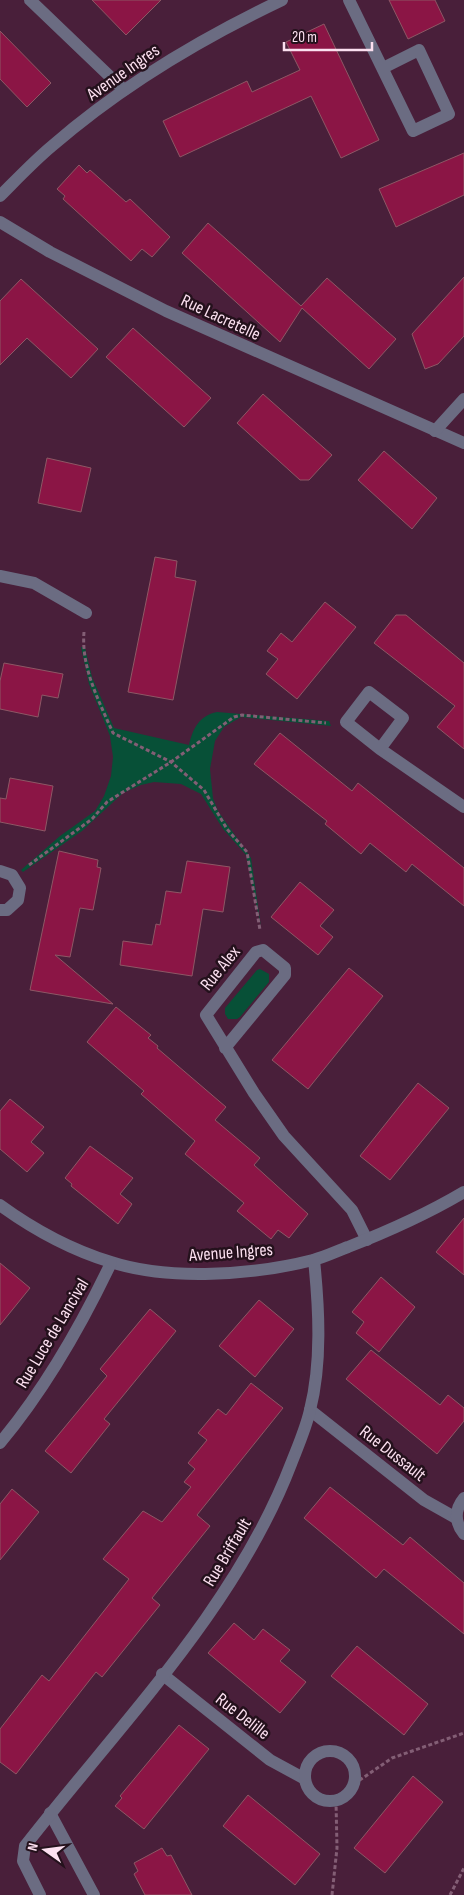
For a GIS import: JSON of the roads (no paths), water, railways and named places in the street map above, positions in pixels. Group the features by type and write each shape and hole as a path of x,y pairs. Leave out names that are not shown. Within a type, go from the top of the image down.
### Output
{"street":[{"path":"30,0 124,90"},
{"name":"Avenue Ingres","path":"0,196 52,146 124,90 223,28 282,0"},
{"path":"350,0 383,68 414,131 449,114 418,50 383,68"},
{"name":"Rue Lacretelle","path":"0,222 50,252 166,311 464,443"},
{"path":"435,431 464,400"},
{"path":"0,576 34,583 86,613"},
{"path":"380,749 403,718 369,692 346,722 380,749 464,807"},
{"path":"0,910 7,910 18,900 20,888 6,873"},
{"name":"Rue Alex","path":"225,1048 285,975 284,968 263,950 256,952 206,1015 225,1048 284,1136 352,1210 367,1240"},
{"name":"Avenue Ingres","path":"0,1205 19,1219 52,1237 111,1263 181,1273 220,1274 314,1260 400,1227 464,1192"},
{"name":"Rue Briffault","path":"40,1895 23,1861 25,1846 216,1604 252,1547 285,1480 310,1410 318,1336 314,1260"},
{"name":"Rue Luce de Lancival","path":"0,1443 21,1418 72,1338 111,1263"},
{"name":"Rue Dussault","path":"310,1410 424,1500 456,1518"},
{"path":"464,1498 457,1509 456,1518 464,1534"},
{"name":"Rue Delille","path":"162,1674 270,1760 305,1779 312,1794 320,1800 336,1801 350,1791 354,1784 355,1776 350,1761 344,1755 328,1751 320,1753 308,1763 305,1779"},
{"path":"50,1813 94,1895"}]}
